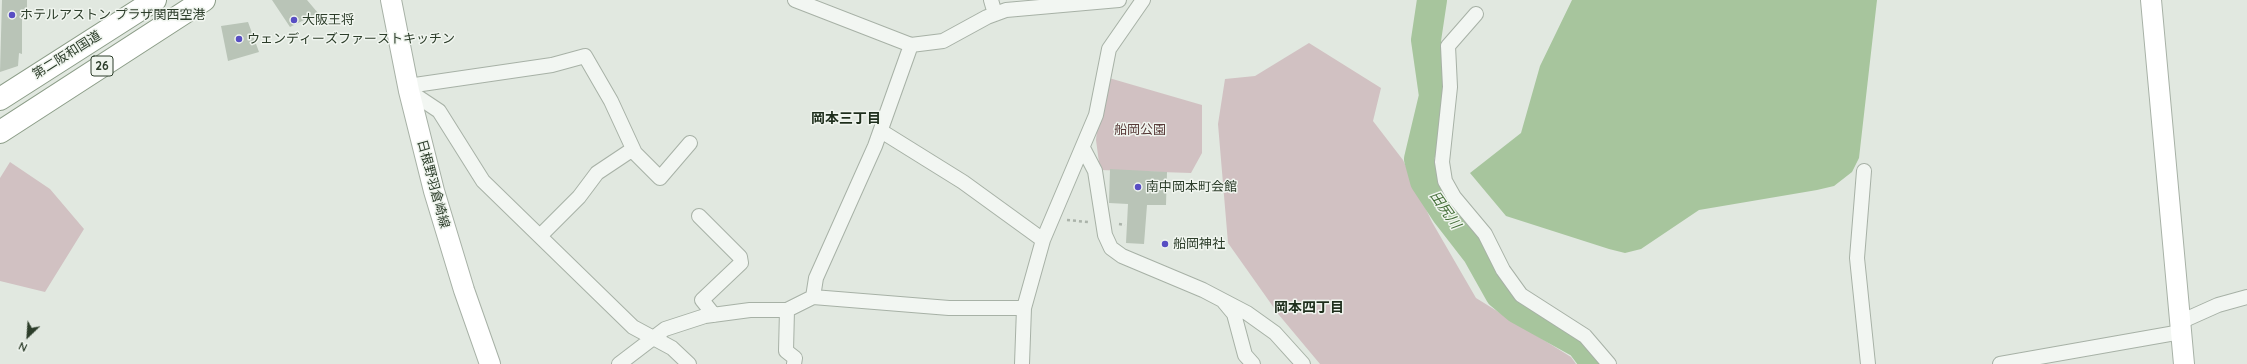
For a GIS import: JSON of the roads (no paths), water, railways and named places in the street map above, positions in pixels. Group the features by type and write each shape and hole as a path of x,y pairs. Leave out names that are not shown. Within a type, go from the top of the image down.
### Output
{"highway":[{"name":"第二阪和国道","path":"0,99 155,0"},
{"name":"26","path":"0,132 204,0"}],"main road":[{"name":"日根野羽倉崎線","path":"391,0 408,88 434,191 464,290 490,364"},
{"path":"2151,0 2184,364"}],"street":[{"path":"795,0 911,45 943,41 995,14 1006,10 1119,0"},
{"path":"991,0 995,14"},
{"path":"1022,364 1024,308 1043,240 1096,115 1108,49 1143,0"},
{"path":"1476,14 1448,46 1450,87 1442,162 1445,181 1454,197 1485,234 1503,270 1521,295 1585,336 1609,364"},
{"path":"813,297 816,278 880,131 911,45"},
{"path":"408,88 552,65 585,56 612,101 633,149 660,178 690,143"},
{"path":"408,88 439,111 483,181 633,327 672,348 689,364"},
{"path":"880,131 963,182 1043,240"},
{"path":"1083,148 1095,171 1105,235 1112,248 1122,256 1223,300 1247,313 1275,333 1303,364"},
{"path":"540,236 580,197 597,173 633,149"},
{"path":"1864,171 1857,258 1868,364"},
{"path":"699,216 740,257 741,263 702,300 714,315"},
{"path":"620,364 665,330 714,315 750,310 787,310 813,297 949,308 1024,308"},
{"path":"2000,364 2180,327 2218,305 2247,297"},
{"path":"1223,300 1234,314 1247,361"},
{"path":"787,310 786,351 795,358 794,364"}],"waterway":[{"name":"田尻川","path":"1432,0 1426,40 1434,96 1419,159 1425,181 1446,213 1477,253 1500,294 1518,309 1581,344 1596,364"}],"place":[{"name":"ホテルアストン プラザ関西空港","path":"12,15"},
{"name":"大阪王将","path":"294,20"},
{"name":"ウェンディーズファーストキッチン","path":"239,39"},
{"name":"南中岡本町会館","path":"1138,187"},
{"name":"船岡神社","path":"1165,244"}],"district":[{"name":"岡本三丁目","path":"846,119"},
{"name":"岡本四丁目","path":"1309,308"}],"park label":[{"name":"船岡公園","path":"1140,130"}]}
